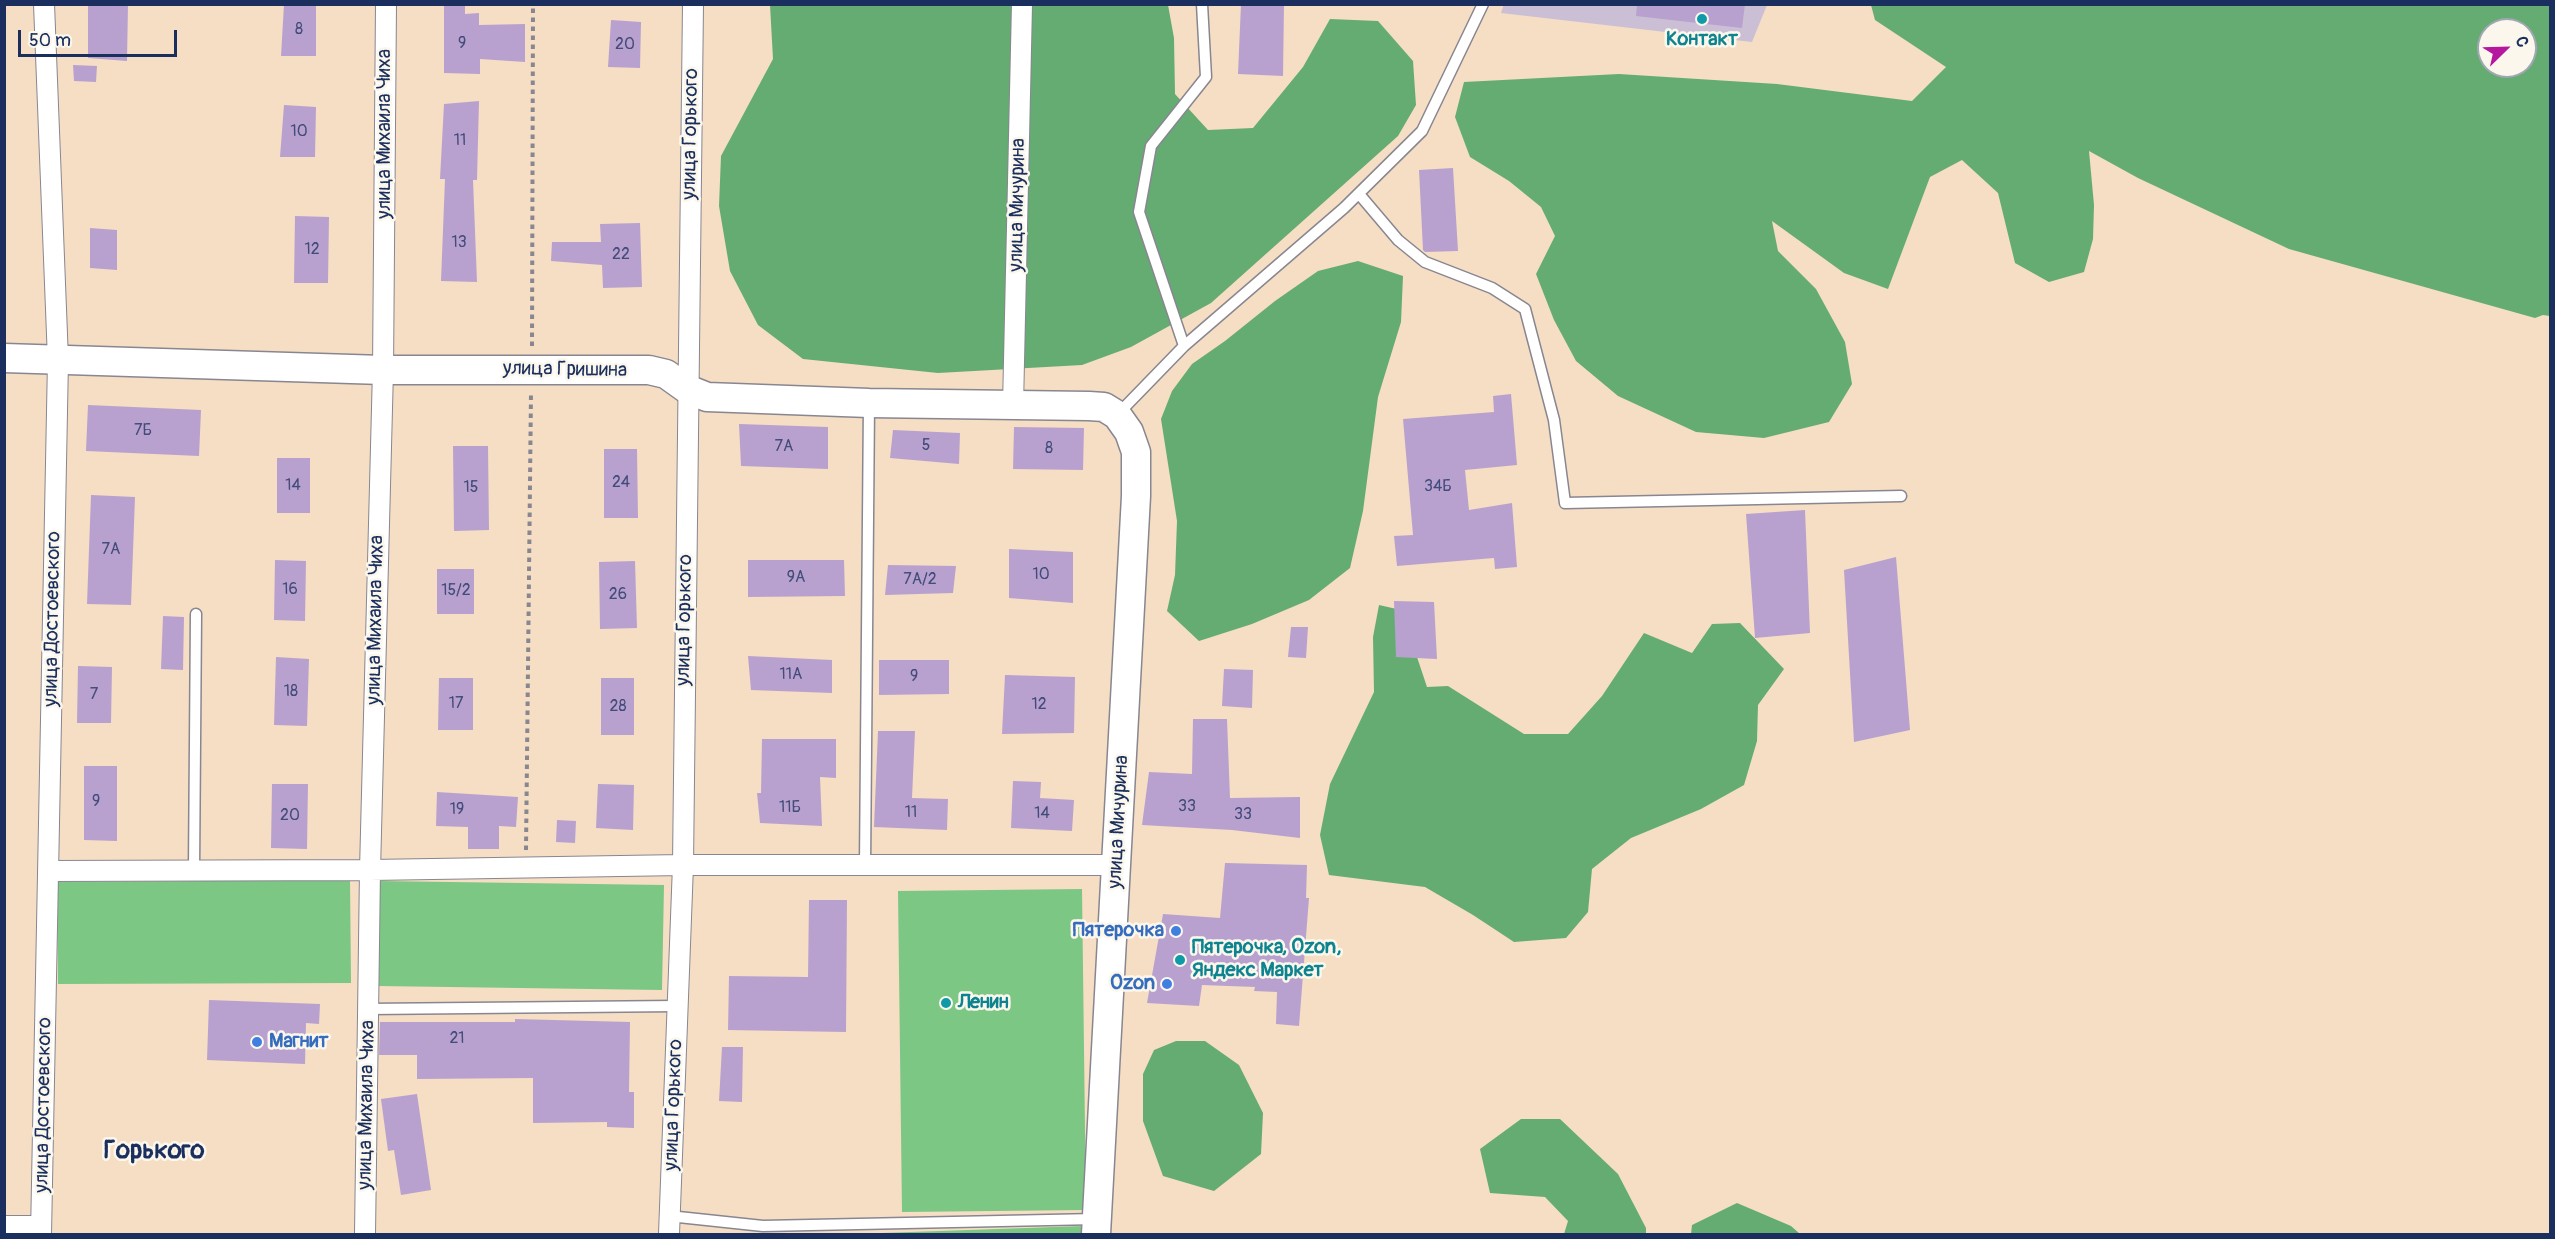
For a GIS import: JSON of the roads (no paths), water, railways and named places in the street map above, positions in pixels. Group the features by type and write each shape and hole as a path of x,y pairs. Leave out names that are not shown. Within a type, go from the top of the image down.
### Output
{"street":[{"name":"улица Достоевского","path":"41,1230 58,360 44,4"},
{"name":"улица Михаила Чиха","path":"365,1234 370,870 383,370 386,4"},
{"name":"улица Горького","path":"669,1225 683,865 693,4"},
{"name":"улица Мичурина","path":"1013,406 1022,4"},
{"name":"улица Гришина","path":"4,358 383,370 649,370 666,374 687,389 707,397 869,403 1089,405 1104,407 1117,415"},
{"name":"улица Мичурина","path":"1096,1227 1136,495 1136,452 1129,432 1117,415"},
{"path":"48,871 370,870 683,865 1117,865"},
{"path":"4,1226 41,1230"}],"lane":[{"path":"1184,346 1139,212 1151,146 1206,77 1202,4"},
{"path":"1117,415 1184,346 1359,194 1422,131 1484,4"},
{"path":"1359,194 1398,240 1425,262 1492,288 1525,309 1554,420 1565,503 1901,496"},
{"path":"865,865 869,403"},
{"path":"194,870 196,614"},
{"path":"368,1009 678,1005"},
{"path":"669,1225 1096,1227"}],"place":[{"name":"Контакт","path":"1702,19"},
{"name":"Пятерочка","path":"1176,931"},
{"name":"Пятерочка, Ozon, Яндекс Маркет","path":"1180,960"},
{"name":"Ozon","path":"1167,984"},
{"name":"Ленин","path":"946,1003"},
{"name":"Магнит","path":"257,1042"}],"district":[{"name":"Горького","path":"154,1151"}]}
